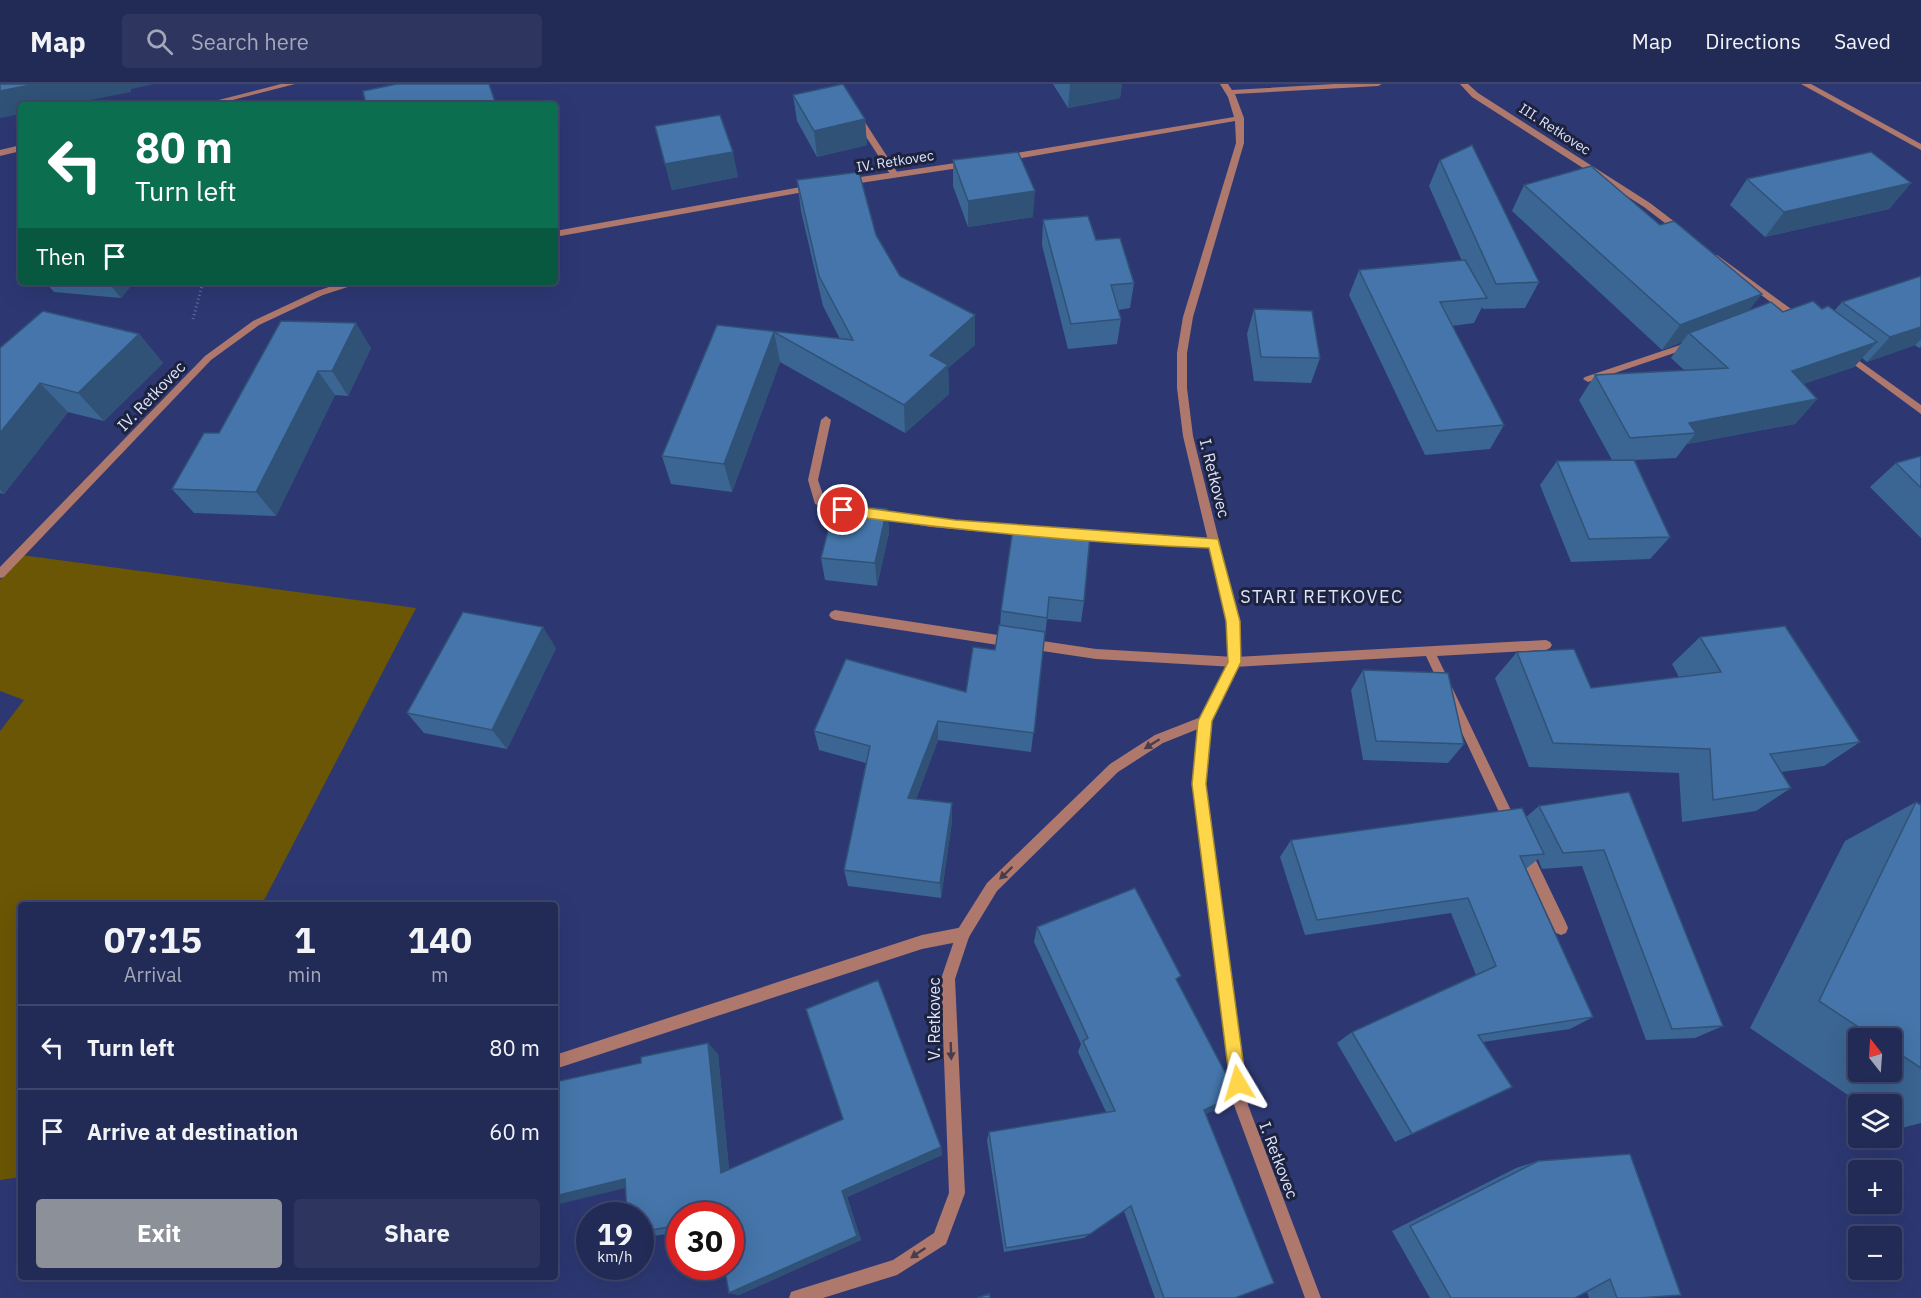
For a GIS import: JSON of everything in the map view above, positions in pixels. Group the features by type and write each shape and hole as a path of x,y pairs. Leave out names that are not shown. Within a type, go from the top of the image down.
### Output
{"street":[{"path":"216,102 291,84"},
{"path":"1227,88 1378,84"},
{"name":"III. Retkovec","path":"1464,84 1475,95 1647,205 1693,240"},
{"path":"1805,84 1921,147"},
{"name":"I. Retkovec","path":"1227,88 1240,118 1240,143 1188,317 1182,353 1182,388 1188,436 1233,621 1235,662 1205,721 1199,784 1241,1106 1313,1298"},
{"path":"855,113 894,175"},
{"path":"996,159 1240,118"},
{"path":"0,153 18,149"},
{"name":"IV. Retkovec","path":"839,184 974,163"},
{"path":"558,233 827,185"},
{"path":"1711,253 1812,329"},
{"name":"IV. Retkovec","path":"0,574 208,358 256,323 320,293 345,285"},
{"path":"1774,313 1785,308"},
{"path":"1588,379 1697,342"},
{"path":"1839,349 1921,410"},
{"path":"826,420 813,480 819,501 843,510 931,523 1038,532"},
{"path":"1062,534 1214,543"},
{"path":"835,615 1096,654 1235,662 1546,645"},
{"path":"1429,651 1561,928"},
{"name":"V. Retkovec","path":"796,1298 897,1267 940,1238 957,1193 948,980 963,934 992,887 1114,768 1159,739 1205,721"},
{"path":"558,1061 922,942 963,934"}],"path":[{"path":"193,319 202,285"}],"shaded area":[{"path":"21,555 416,608 263,902 18,902 18,1177 0,1180 0,731 24,700 0,691 0,580"}],"building":[{"path":"0,84 35,84 0,91"},
{"path":"397,84 489,84 495,102 365,102 363,91"},
{"path":"843,84 865,119 814,131 793,95"},
{"path":"720,115 733,152 665,164 655,126"},
{"path":"1472,145 1539,282 1496,284 1440,160"},
{"path":"1018,152 1035,191 968,201 953,160"},
{"path":"1871,152 1911,183 1784,212 1747,179"},
{"path":"1591,166 1660,225 1674,221 1762,294 1680,325 1524,185"},
{"path":"859,172 876,235 900,276 975,315 930,355 948,365 904,405 774,332 724,464 662,456 717,325 853,340 819,276 797,180"},
{"path":"1088,216 1096,240 1120,238 1134,283 1111,285 1121,319 1071,324 1043,220"},
{"path":"1465,260 1487,298 1440,302 1504,425 1437,431 1359,270"},
{"path":"1921,276 1921,327 1890,337 1842,302"},
{"path":"1813,301 1822,309 1828,306 1877,342 1792,371 1817,399 1689,423 1696,433 1630,438 1595,375 1728,368 1689,333 1771,302 1783,312"},
{"path":"1254,309 1312,311 1320,358 1261,357"},
{"path":"43,311 139,334 78,393 40,383 0,433 0,348"},
{"path":"281,321 356,323 332,371 318,371 256,492 172,489 204,433 219,433"},
{"path":"1921,456 1921,488 1896,463"},
{"path":"1634,460 1670,537 1589,539 1557,461"},
{"path":"835,504 887,509 875,563 821,558"},
{"path":"1013,528 1090,536 1084,601 1049,597 1047,618 1001,611"},
{"path":"463,612 543,627 492,730 407,713"},
{"path":"999,625 1045,632 1034,733 938,721 908,798 952,803 940,883 844,870 870,746 814,731 846,659 966,692 973,647 995,650"},
{"path":"1785,626 1860,742 1770,754 1791,788 1713,800 1710,749 1553,743 1517,652 1574,649 1591,688 1721,672 1700,637"},
{"path":"1363,670 1448,673 1464,744 1376,741"},
{"path":"1629,792 1723,1026 1672,1029 1604,850 1563,853 1539,806"},
{"path":"1916,802 1921,805 1921,1068 1902,1056 1902,1028 1860,1028 1819,1001"},
{"path":"1522,808 1544,854 1520,856 1593,1017 1478,1035 1512,1087 1412,1134 1352,1032 1496,966 1468,898 1317,920 1291,840"},
{"path":"1135,888 1181,976 1176,979 1237,1095 1204,1110 1274,1283 1235,1298 1164,1298 1131,1206 1090,1234 1006,1248 989,1132 1115,1111 1083,1041 1088,1038 1037,927"},
{"path":"878,980 941,1147 842,1191 857,1236 729,1293 727,1280 744,1280 744,1202 666,1202 666,1227 654,1230 654,1202 626,1202 625,1179 558,1195 558,1081 641,1063 641,1057 708,1043 721,1173 843,1119 806,1009"},
{"path":"1630,1154 1681,1295 1617,1298 1610,1279 1575,1298 1451,1298 1410,1226 1538,1161"},
{"path":"989,1294 990,1298 977,1298"}],"district":[{"name":"STARI RETKOVEC","path":"1322,597"}],"route":[{"path":"843,510 931,523 1121,539 1214,543 1233,621 1235,662 1205,721 1199,784 1238,1083"}]}
